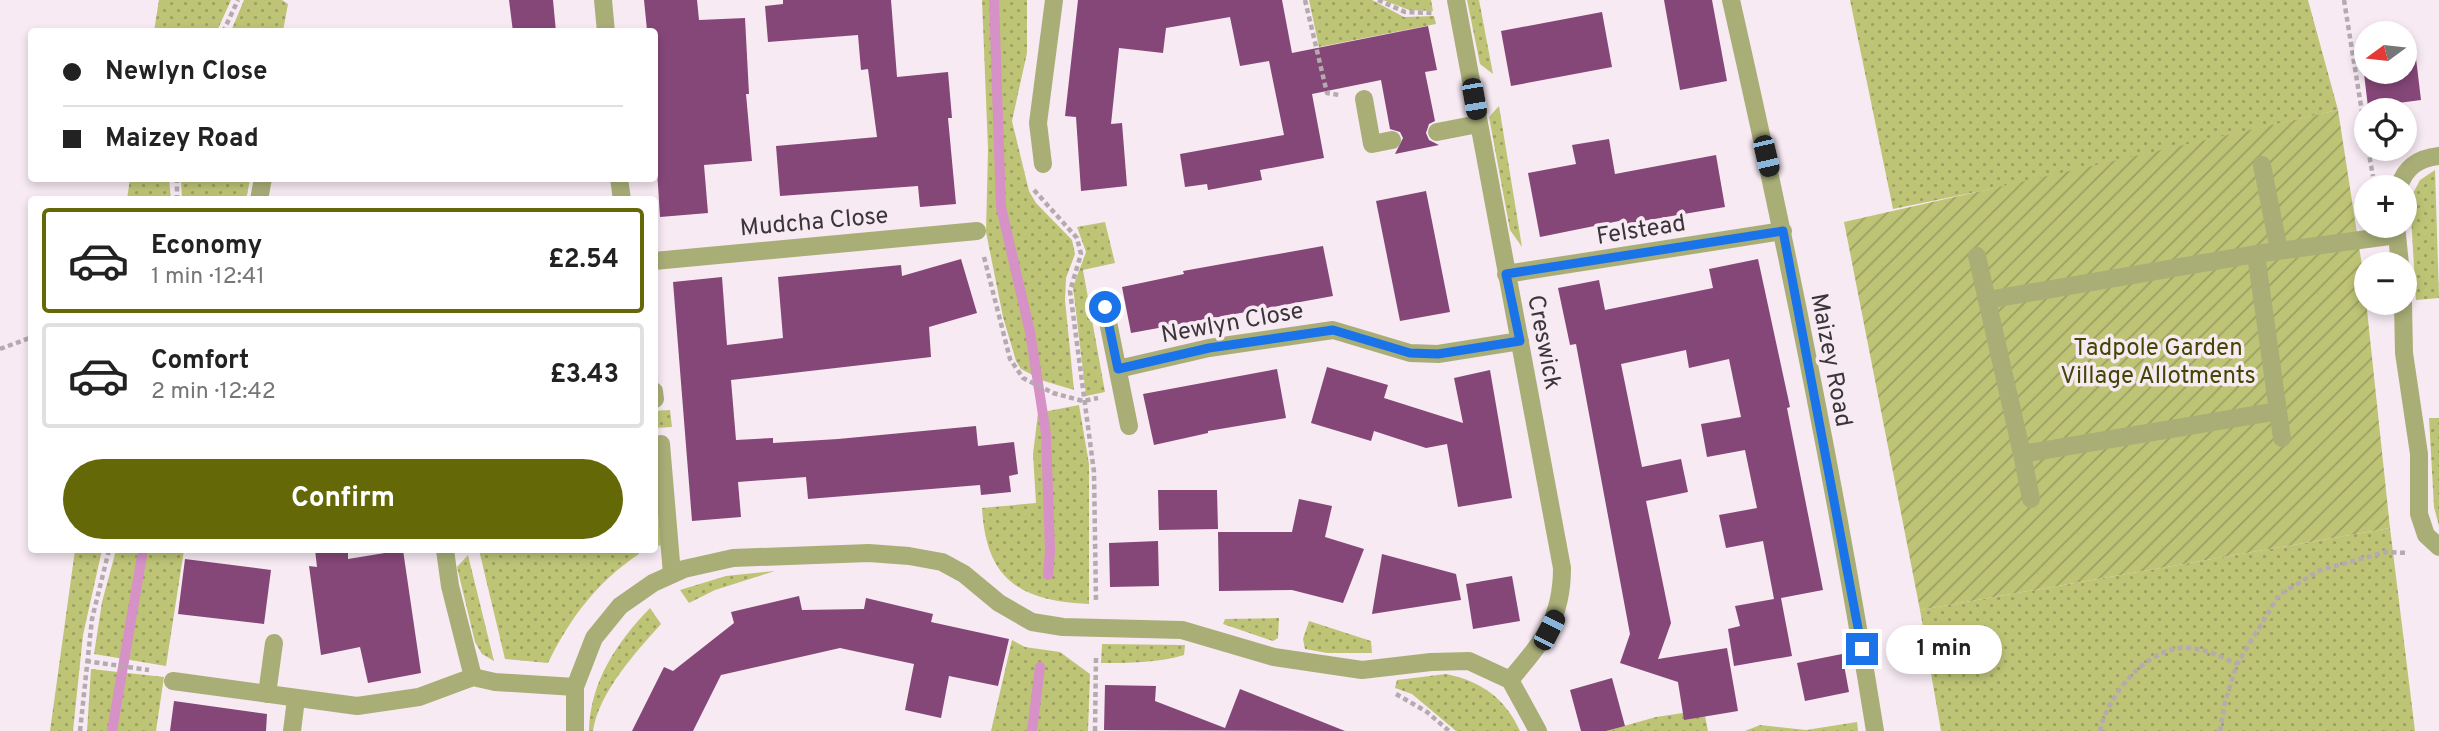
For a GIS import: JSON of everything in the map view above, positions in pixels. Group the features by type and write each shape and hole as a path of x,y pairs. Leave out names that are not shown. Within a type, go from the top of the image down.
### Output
{"street":[{"path":"603,0 606,28"},
{"path":"1037,171 1038,123 1054,0"},
{"name":"Creswick","path":"1456,0 1560,548 1560,604 1549,630 1510,680"},
{"name":"Maizey Road","path":"1731,0 1783,231 1875,731"},
{"path":"1364,99 1372,144 1392,140"},
{"path":"1437,132 1478,124"},
{"path":"2404,175 2417,161 2439,156"},
{"path":"2262,165 2279,250"},
{"name":"Mudcha Close","path":"658,261 977,231"},
{"name":"Felstead","path":"1506,274 1783,231"},
{"path":"1987,300 2354,237"},
{"path":"2256,254 2282,438"},
{"path":"1977,256 2031,499"},
{"path":"1105,307 1129,426"},
{"path":"2403,315 2404,353 2419,454 2420,514 2432,541"},
{"name":"Newlyn Close","path":"1118,369 1209,348 1333,330 1410,353 1438,354 1520,341"},
{"path":"2022,454 2278,411"},
{"path":"661,444 672,573"},
{"path":"445,553 450,586 473,677"},
{"path":"575,731 575,687 594,638 607,619 640,591 672,573 733,558 845,554 909,556 942,562 964,575 999,603 1032,622 1063,627 1182,630 1274,657 1362,670 1431,662 1469,661 1510,680 1538,731"},
{"path":"267,695 274,643"},
{"path":"173,681 357,706 419,696 473,677 495,682 575,687"},
{"path":"292,731 296,699"}],"path":[{"path":"225,28 238,0"},
{"path":"1305,0 1327,93 1364,99"},
{"path":"1378,0 1405,12 1438,12"},
{"path":"2344,0 2360,98"},
{"path":"1037,171 1034,191 1064,220 1081,254 1070,290 1094,472 1096,731"},
{"path":"977,231 1010,359 1023,378 1053,393 1083,401"},
{"path":"0,349 28,338"},
{"path":"2220,731 2225,702 2237,664 2279,595 2320,570 2386,552 2407,554 2432,541"},
{"path":"80,731 92,619 108,553"},
{"path":"2100,731 2115,697 2143,664 2155,656 2181,647 2215,653 2237,664"},
{"path":"86,661 138,669"},
{"path":"1378,668 1381,690 1408,699 1449,731"}],"green space":[{"path":"159,0 231,0 218,28 154,28"},
{"path":"244,0 282,0 288,4 284,28 232,28"},
{"path":"982,0 1027,0 1027,53 1012,121 1029,191 1036,203 1072,240 1075,254 1066,278 1065,300 1074,390 1044,381 1021,369 1016,361 1003,317 986,232 988,149"},
{"path":"1309,0 1372,0 1404,17 1434,16 1436,24 1319,47"},
{"path":"1383,0 1431,0 1433,11 1409,10"},
{"path":"1467,0 1479,0 1493,74 1480,64"},
{"path":"1850,0 2308,0 2338,110 2030,181 1893,209"},
{"path":"1499,106 1522,247 1510,230 1489,117"},
{"name":"Tadpole Garden Village Allotments","path":"2338,110 2354,214 2354,238 2358,238 2360,252 2354,252 2354,315 2368,315 2390,528 1920,610 1844,222"},
{"path":"2435,170 2439,298 2417,300 2417,252 2413,252 2412,238 2417,238 2417,186 2420,180"},
{"path":"130,182 169,182 171,196 127,196"},
{"path":"181,182 249,182 247,196 182,196"},
{"path":"1105,222 1115,263 1083,270 1105,392 1086,396 1073,287 1086,252 1077,227"},
{"path":"1079,405 1089,464 1089,604 1044,598 1011,582 999,569 991,553 982,508 1036,503 1033,454 1038,413"},
{"path":"670,410 672,427 658,428 658,411"},
{"path":"2429,418 2439,418 2439,526 2434,507"},
{"path":"658,516 661,545 658,546"},
{"path":"2390,528 2415,731 1941,731 1920,610"},
{"path":"75,553 101,553 83,635 73,731 50,731"},
{"path":"115,553 184,553 166,666 94,654 102,602"},
{"path":"480,553 639,553 586,602 548,663 505,659"},
{"path":"468,555 494,661 482,654 475,642 457,567"},
{"path":"775,571 715,590 689,603 680,590 726,576"},
{"path":"650,608 661,624 620,673 603,702 593,731 589,731 594,696 600,680 616,649"},
{"path":"1279,618 1278,638 1273,641 1223,624 1225,619"},
{"path":"1309,621 1371,641 1372,653 1327,653 1305,649 1303,639"},
{"path":"1012,640 1025,647 1060,652 1090,674 1088,731 991,731"},
{"path":"1102,644 1185,645 1184,655 1174,658 1101,663"},
{"path":"91,669 164,677 156,731 87,731"},
{"path":"1446,674 1481,686 1507,709 1520,731 1456,731 1412,694 1395,688 1397,680"},
{"path":"1683,713 1705,716 1708,731 1606,731 1656,717"},
{"path":"1857,722 1858,731 1745,731 1760,725 1806,730"}],"building":[{"path":"509,0 553,0 556,28 512,28"},
{"path":"644,0 697,0 699,20 745,18 749,94 746,94 752,161 704,165 708,213 660,217 658,28 647,28"},
{"path":"783,0 891,0 897,77 948,72 952,118 948,118 956,204 920,207 918,186 780,196 776,146 877,137 868,69 861,70 858,35 768,42 765,6 783,4"},
{"path":"1078,0 1282,0 1292,53 1428,26 1437,70 1425,72 1435,121 1429,124 1426,133 1429,140 1439,145 1395,154 1403,138 1400,132 1390,129 1381,80 1312,94 1324,158 1260,170 1262,180 1208,190 1207,184 1185,187 1180,154 1284,135 1269,61 1240,66 1230,17 1166,28 1163,53 1119,48 1111,124 1122,123 1127,186 1081,191 1076,117 1065,116"},
{"path":"1664,0 1712,0 1727,81 1680,90"},
{"path":"1602,12 1612,67 1511,86 1501,31"},
{"path":"2417,67 2421,100 2367,98 2365,84 2417,84"},
{"path":"1609,139 1615,174 1716,155 1725,207 1625,224 1624,220 1540,237 1528,173 1576,164 1572,145"},
{"path":"1426,191 1450,312 1400,321 1376,201"},
{"path":"1323,246 1333,296 1131,333 1122,287 1184,274 1183,271"},
{"path":"961,259 977,313 929,327 931,357 731,380 736,440 773,438 773,443 976,426 978,446 1014,442 1018,474 1009,476 1011,492 981,495 980,485 808,499 806,477 738,482 741,517 692,521 673,282 722,277 727,345 783,338 778,277 901,265 902,276"},
{"path":"1758,259 1790,407 1787,408 1823,590 1781,598 1792,656 1734,666 1728,629 1740,626 1735,606 1774,599 1763,541 1726,548 1719,515 1757,508 1745,450 1707,457 1701,424 1741,417 1729,359 1689,368 1686,350 1621,364 1642,467 1681,459 1688,492 1646,501 1671,623 1658,659 1727,648 1738,711 1684,720 1678,682 1620,663 1630,634 1576,344 1570,345 1558,288 1599,280 1605,310 1713,288 1709,269"},
{"path":"1327,367 1388,385 1384,398 1463,423 1454,378 1490,370 1512,498 1458,507 1447,444 1426,448 1374,431 1371,441 1311,423"},
{"path":"1277,369 1286,418 1208,431 1154,445 1143,394"},
{"path":"1158,490 1217,490 1218,529 1159,530"},
{"path":"1299,499 1332,506 1325,537 1364,549 1343,603 1292,590 1219,591 1218,532 1292,532"},
{"path":"1158,541 1159,586 1110,587 1109,543"},
{"path":"315,553 348,553 348,559 403,553 421,673 368,683 360,647 321,655 309,566 317,567"},
{"path":"1382,554 1456,574 1461,600 1372,614"},
{"path":"185,559 271,570 264,624 178,614"},
{"path":"1512,576 1520,621 1473,629 1466,584"},
{"path":"799,596 802,610 864,609 866,598 933,614 931,622 1009,639 998,686 949,676 941,718 905,710 914,664 840,648 721,675 693,731 632,731 664,667 673,671 734,623 731,612"},
{"path":"1842,654 1849,692 1805,701 1797,663"},
{"path":"1612,678 1625,726 1606,731 1581,731 1570,690"},
{"path":"1105,685 1156,686 1155,701 1225,728 1240,689 1345,731 1104,730"},
{"path":"174,701 267,714 266,731 170,731"}],"waterway":[{"path":"994,0 1001,207 1030,332 1046,434 1050,551 1048,575"},
{"path":"112,731 142,553"},
{"path":"1032,731 1040,667"}],"route":[{"path":"1105,307 1118,369 1209,348 1333,330 1410,353 1438,354 1520,341 1506,274 1783,231 1862,649"}]}
